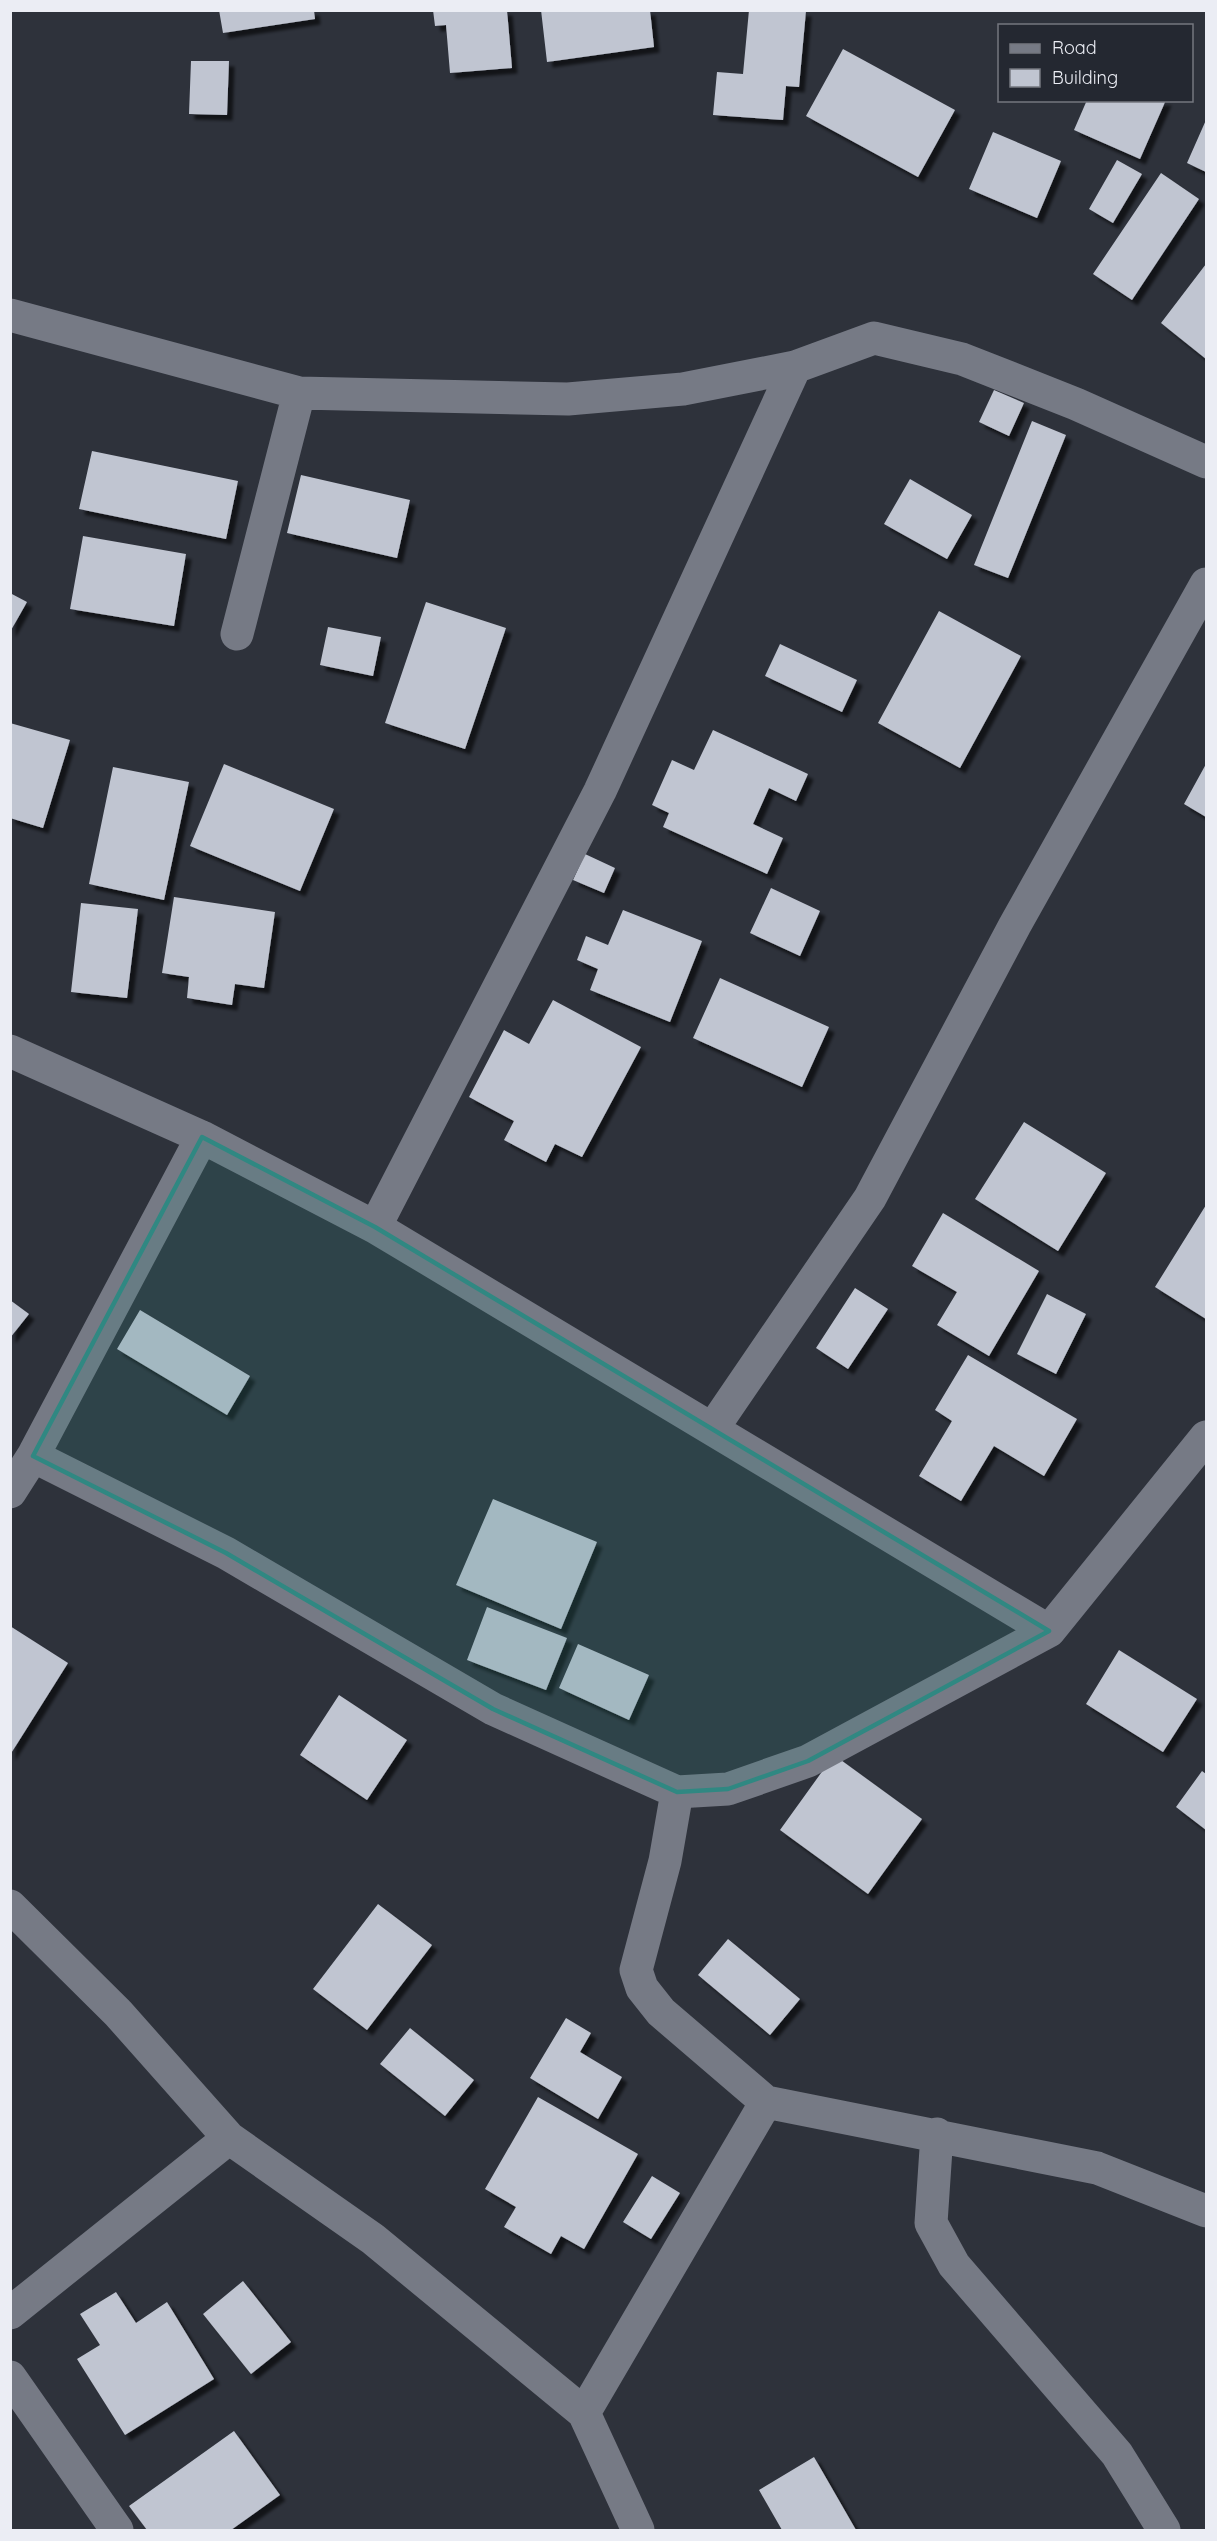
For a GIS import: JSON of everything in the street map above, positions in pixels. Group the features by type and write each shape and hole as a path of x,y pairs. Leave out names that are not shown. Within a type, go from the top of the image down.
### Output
{"street":[{"path":"10,315 299,393 568,399 682,390 795,368 874,338 962,359 1077,404 1206,462"},
{"path":"375,1227 600,791 795,368"},
{"path":"237,634 299,393"},
{"path":"713,1428 870,1198 1015,925 1206,584"},
{"path":"10,1051 202,1137 375,1227 1049,1631"},
{"path":"10,1492 33,1456 202,1137"},
{"path":"33,1456 226,1553 493,1709 676,1792 728,1789 808,1761 1049,1631 1206,1437"},
{"path":"676,1792 665,1861 636,1970 642,1988 661,2012 766,2102 937,2134 1097,2168 1206,2211"},
{"path":"10,1906 118,2013 229,2138 373,2239 584,2414 638,2530"},
{"path":"584,2414 766,2102"},
{"path":"937,2134 931,2223 954,2265 1117,2454 1164,2530"},
{"path":"10,2313 229,2138"},
{"path":"10,2377 117,2530"}],"highlighted area":[{"path":"202,1137 375,1227 1049,1631 808,1761 728,1789 677,1792 493,1709 226,1553 33,1456"}],"building":[{"path":"219,10 314,10 315,19 223,33"},
{"path":"433,10 507,10 512,68 450,73 446,25 435,26"},
{"path":"541,10 650,10 654,47 547,62"},
{"path":"749,10 806,11 799,87 786,86 783,120 713,115 717,72 743,74"},
{"path":"843,49 955,110 918,177 806,116"},
{"path":"191,61 229,61 227,115 189,114"},
{"path":"1086,102 1165,102 1140,159 1074,130"},
{"path":"1206,120 1206,172 1187,163"},
{"path":"993,132 1061,161 1037,218 969,189"},
{"path":"1117,160 1142,174 1113,223 1089,209"},
{"path":"1161,173 1199,199 1132,300 1093,274"},
{"path":"1206,264 1206,359 1161,323"},
{"path":"994,390 1024,403 1009,436 979,422"},
{"path":"1032,421 1066,435 1008,578 974,565"},
{"path":"92,451 238,481 226,539 79,509"},
{"path":"301,475 410,500 397,558 287,533"},
{"path":"910,479 972,515 947,559 884,524"},
{"path":"83,536 186,554 174,626 70,609"},
{"path":"10,593 27,602 10,632"},
{"path":"426,602 506,628 465,749 385,723"},
{"path":"939,611 1021,656 960,768 878,723"},
{"path":"328,627 381,637 373,676 320,665"},
{"path":"780,644 857,680 842,712 765,676"},
{"path":"10,723 70,740 43,828 10,818"},
{"path":"713,730 808,774 796,801 769,788 753,824 783,838 767,874 663,827 669,813 652,805 672,760 694,770"},
{"path":"224,764 334,809 300,891 190,846"},
{"path":"1206,764 1206,817 1184,804"},
{"path":"113,767 189,782 164,900 89,884"},
{"path":"585,854 615,868 604,893 573,880"},
{"path":"771,888 820,911 800,956 750,933"},
{"path":"174,897 275,912 264,988 235,984 232,1005 187,998 189,977 162,973"},
{"path":"81,903 138,909 127,998 71,992"},
{"path":"623,910 702,941 670,1022 590,990 598,969 577,960 586,936 608,945"},
{"path":"720,978 829,1027 802,1087 693,1038"},
{"path":"553,1000 641,1047 582,1157 555,1144 546,1162 504,1140 514,1121 469,1097 504,1030 529,1044"},
{"path":"1024,1122 1106,1173 1058,1251 975,1199"},
{"path":"1206,1205 1206,1319 1155,1287"},
{"path":"943,1213 1039,1271 989,1356 937,1325 957,1292 912,1266"},
{"path":"855,1288 888,1309 848,1369 816,1348"},
{"path":"1047,1294 1086,1314 1056,1374 1017,1354"},
{"path":"10,1300 29,1314 10,1338"},
{"path":"140,1310 250,1376 227,1415 117,1349"},
{"path":"968,1355 1077,1419 1044,1476 994,1446 961,1501 919,1476 952,1421 935,1410"},
{"path":"493,1499 597,1542 561,1629 456,1585"},
{"path":"487,1607 567,1638 546,1690 467,1660"},
{"path":"10,1626 68,1663 10,1755"},
{"path":"578,1644 649,1675 629,1720 559,1688"},
{"path":"1119,1650 1197,1699 1163,1752 1086,1704"},
{"path":"339,1695 407,1740 367,1800 300,1755"},
{"path":"834,1755 922,1819 868,1894 780,1830"},
{"path":"1202,1771 1206,1774 1206,1830 1176,1807"},
{"path":"378,1904 432,1945 367,2030 313,1989"},
{"path":"728,1939 800,1999 770,2035 698,1975"},
{"path":"566,2018 591,2033 580,2052 622,2077 598,2119 530,2078"},
{"path":"410,2028 474,2080 445,2116 380,2064"},
{"path":"538,2097 638,2154 584,2249 561,2236 551,2254 504,2227 516,2207 485,2189"},
{"path":"652,2176 680,2193 651,2239 623,2222"},
{"path":"243,2281 291,2342 251,2374 203,2314"},
{"path":"116,2292 136,2323 167,2302 214,2379 125,2435 77,2359 100,2345 80,2314"},
{"path":"234,2431 280,2495 231,2530 147,2530 129,2506"},
{"path":"814,2457 856,2530 782,2530 759,2490"}]}
